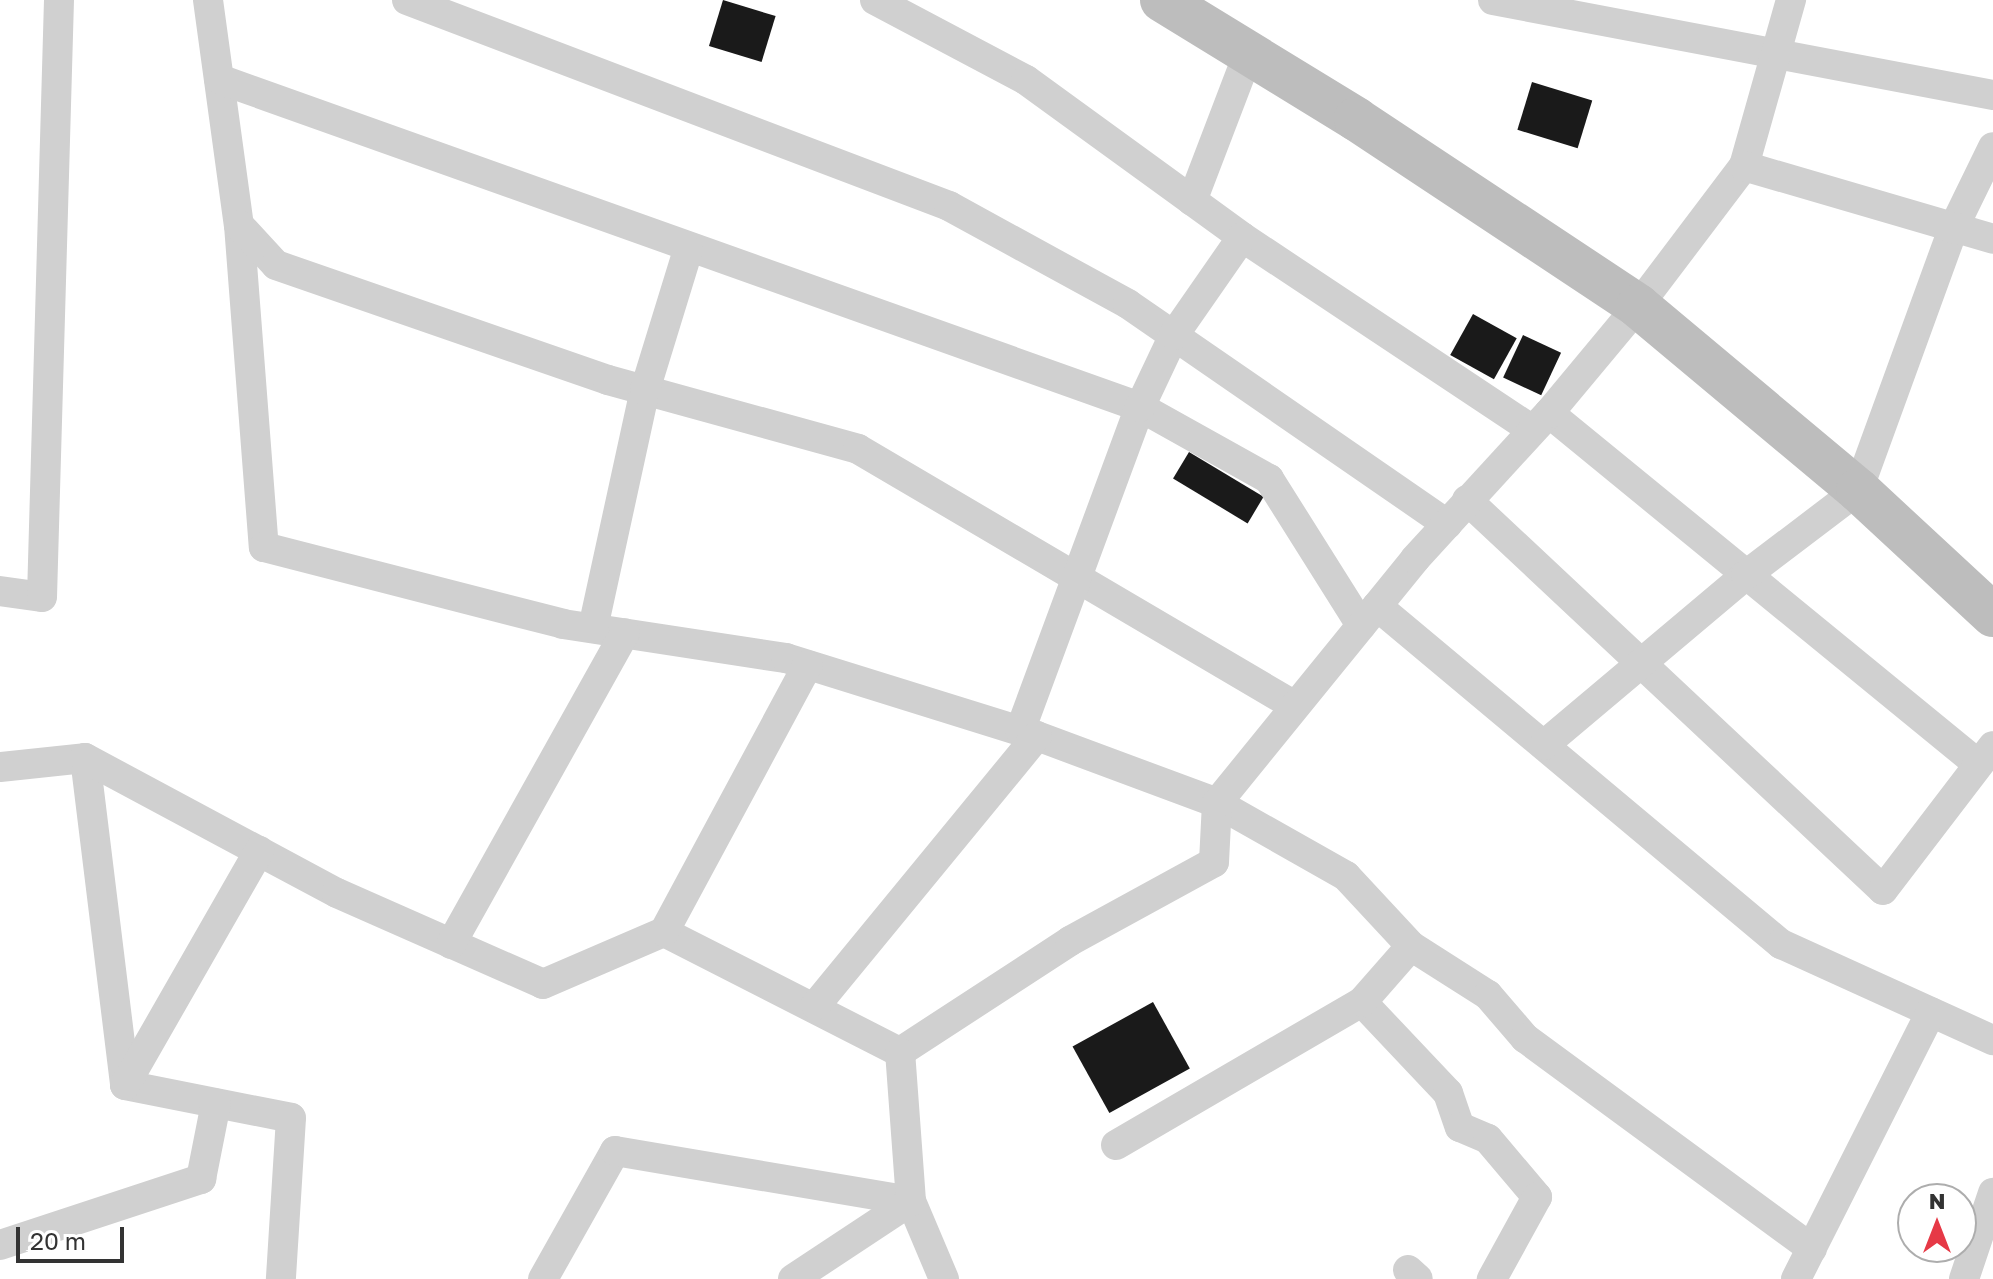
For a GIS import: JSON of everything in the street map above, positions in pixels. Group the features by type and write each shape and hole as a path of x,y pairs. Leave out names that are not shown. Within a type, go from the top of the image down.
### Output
{"street":[{"path":"0,591 42,597 59,0"},
{"path":"208,0 239,225 264,547 593,628 808,665 1029,733 1217,803 1346,876 1411,946 1488,995 1525,1038 1812,1249"},
{"path":"407,0 949,206 1128,304 1447,524"},
{"path":"875,0 1026,80 1242,237 1540,420 1985,755 1883,890 1467,500"},
{"path":"1162,0 1249,52 1638,306 1858,490 1993,615"},
{"path":"1493,0 1547,6 1993,95"},
{"path":"900,1052 1070,941 1214,862 1217,803 1467,500 1638,306 1744,166 1774,50 1791,0"},
{"path":"1192,201 1249,52"},
{"path":"219,79 688,250 1140,407 1269,479 1369,616 1544,745 1781,944 1993,1040"},
{"path":"1544,745 1746,575 1858,490 1953,229 1993,147"},
{"path":"1744,166 1993,239"},
{"path":"239,225 276,265 645,390 858,449 1295,706"},
{"path":"816,1005 1029,733 1140,407 1174,335 1242,237"},
{"path":"593,628 645,390 688,250"},
{"path":"451,944 625,633"},
{"path":"0,767 85,758 337,893 543,984 664,932 808,665"},
{"path":"85,758 125,1085"},
{"path":"125,1085 259,851"},
{"path":"664,932 816,1005 900,1052"},
{"path":"1116,1145 1362,1002 1411,946"},
{"path":"1362,1002 1448,1093 1460,1127 1488,1139 1537,1197 1492,1279"},
{"path":"1796,1279 1931,1012"},
{"path":"900,1052 911,1201 944,1279"},
{"path":"125,1085 291,1118 281,1279"},
{"path":"0,1245 201,1179 216,1103"},
{"path":"543,1279 615,1151 911,1201"},
{"path":"1964,1279 1993,1193"},
{"path":"793,1279 911,1201"}],"building":[{"path":"723,0 776,16 762,62 709,46"},
{"path":"1532,82 1592,100 1578,148 1517,130"},
{"path":"1473,314 1517,338 1494,379 1450,355"},
{"path":"1523,335 1561,353 1541,395 1503,378"},
{"path":"1189,452 1264,497 1248,523 1173,479"},
{"path":"1153,1002 1190,1068 1109,1113 1073,1047"}]}
